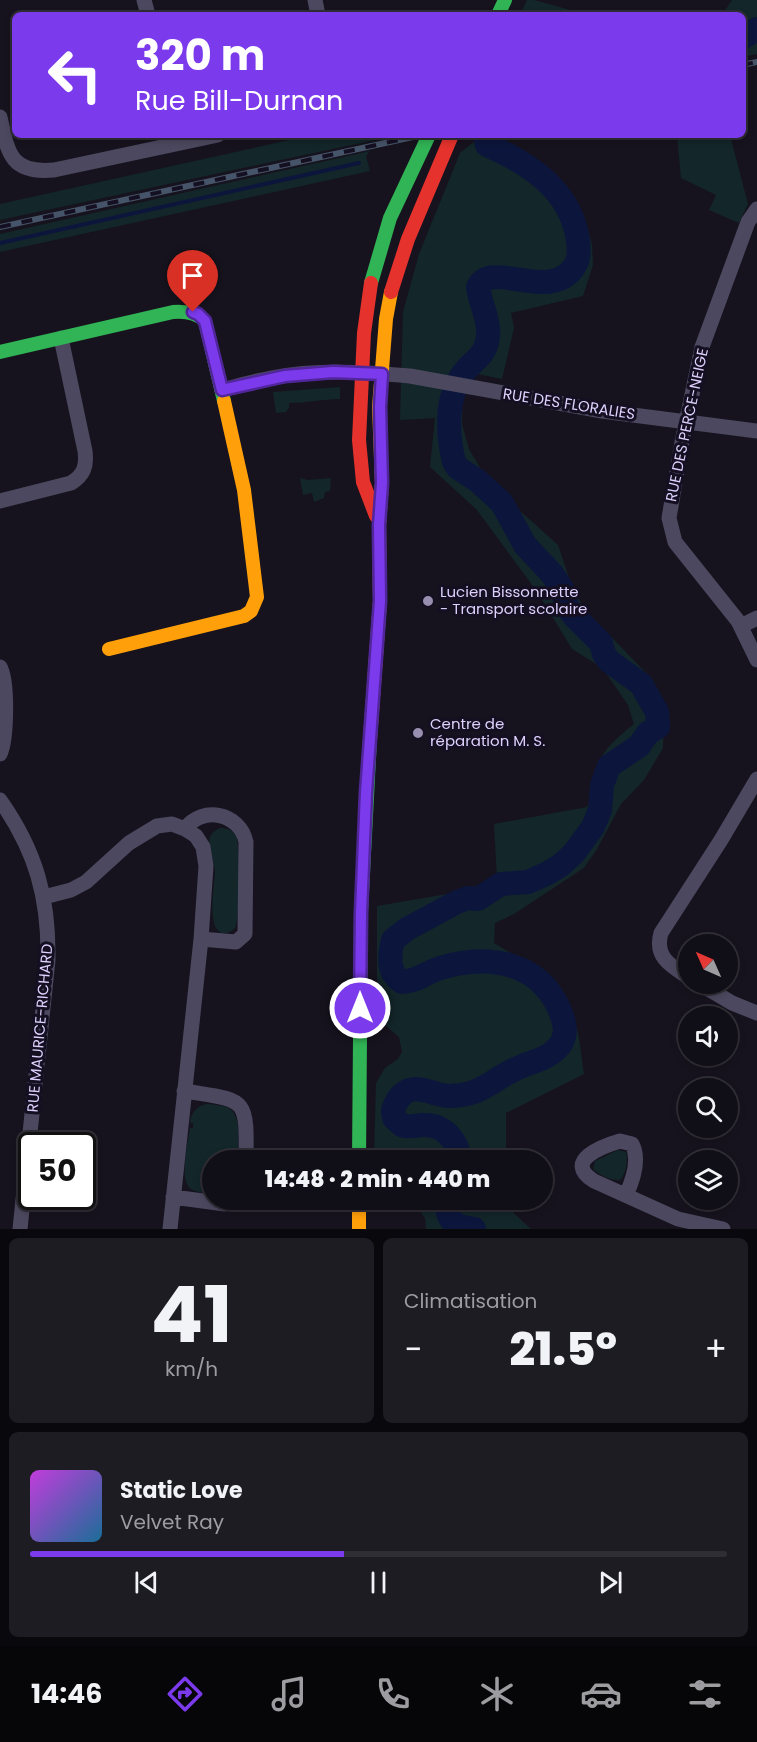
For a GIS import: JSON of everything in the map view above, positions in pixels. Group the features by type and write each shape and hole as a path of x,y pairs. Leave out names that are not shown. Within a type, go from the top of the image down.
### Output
{"main road":[{"path":"379,525 362,480 360,408 367,305 376,262 400,194 428,138"},
{"path":"359,1150 361,912 366,793 380,601 382,374 388,308 393,285 418,213 451,138"},
{"path":"0,352 173,312 193,312 205,321 244,490 257,589 256,603 244,616 109,649"},
{"path":"359,1210 359,1229"}],"street":[{"path":"0,117 8,150 16,163 37,171 54,170 176,140 193,138"},
{"name":"RUE DES PERCE-NEIGE","path":"757,209 748,222 706,335 686,422 670,502 669,518 671,531 679,547 741,626 757,660"},
{"path":"0,501 70,483 80,477 85,469 85,451 60,338"},
{"name":"RUE DES FLORALIES","path":"222,390 285,376 333,372 382,374 439,381 602,411 757,431"},
{"path":"741,626 757,618"},
{"path":"0,667 4,681 4,739 0,754"},
{"path":"678,970 662,958 659,948 661,933 757,779"},
{"name":"RUE MAURICE-RICHARD","path":"0,800 25,842 35,866 44,897 47,920 48,960 20,1229"},
{"path":"185,828 196,818 220,816 237,823 246,842 247,922 245,934 236,942 201,939"},
{"path":"44,897 71,890 86,882 129,843 148,830 165,824 185,828 200,841 205,859 201,939 170,1229"},
{"path":"717,994 732,1003 757,1012"},
{"path":"184,1091 228,1098 239,1105 243,1110 246,1123 246,1150"},
{"path":"626,1194 678,1219 723,1229"},
{"path":"173,1197 202,1201"}],"green space":[{"path":"527,0 534,0 578,12 521,12"},
{"path":"732,0 757,0 757,54 746,56 746,12 724,12"},
{"path":"298,138 384,138 0,220 0,204"},
{"path":"677,138 731,138 748,204 739,223 709,210 716,195 681,178"},
{"path":"475,141 508,145 545,171 568,192 587,226 592,245 593,265 583,296 511,313 514,328 502,379 473,373 463,376 462,424 469,449 497,490 558,545 573,590 587,612 653,680 664,707 663,748 644,780 621,804 584,868 514,914 495,923 494,943 541,974 560,993 568,1005 578,1032 584,1074 506,1113 506,1150 374,1150 376,1083 385,1068 398,1059 402,1052 399,1037 378,1019 377,1014 377,906 488,887 497,879 494,824 587,807 593,793 598,763 611,744 634,724 628,705 608,676 601,667 572,649 538,593 477,510 430,467 435,418 400,420 403,312 419,254 460,153"},
{"path":"370,151 366,156 370,171 0,252 0,234"},
{"path":"340,387 340,399 289,403 286,412 276,413 273,392"},
{"path":"300,478 308,480 331,478 330,491 325,492 324,498 314,502 312,493 303,495"},
{"path":"220,828 233,832 238,842 239,853 237,922 235,928 226,933 217,930 213,915 215,870 209,840 212,834"},
{"path":"207,1104 225,1106 232,1111 238,1124 237,1150 202,1150 202,1192 192,1190 185,1177 190,1128 193,1128 193,1123 190,1123 195,1110"},
{"path":"618,1150 626,1152 627,1155 625,1171 620,1180 613,1180 593,1169 595,1161"},
{"path":"419,1210 510,1210 531,1229 426,1229 425,1218"}],"waterway":[{"path":"746,36 757,29"},
{"path":"458,1150 449,1135 437,1127 403,1126 394,1118 393,1110 399,1098 407,1091 415,1089 449,1096 480,1090 510,1072 553,1052 563,1040 564,1021 553,998 542,984 528,973 513,966 496,962 459,964 440,968 402,982 394,974 390,963 393,940 407,929 457,902 468,898 478,899 501,884 528,882 561,865 574,853 593,827 600,810 602,785 609,766 639,746 648,733 658,727 657,712 641,684 609,661 601,643 567,607 562,589 552,574 525,545 502,503 478,481 458,468 454,462 449,427 451,403 458,381 483,351 488,335 487,321 478,287 485,280 494,277 533,282 560,279 576,264 579,249 575,225 562,199 553,188 518,160 487,145 486,138"},
{"path":"0,243 359,163"},
{"path":"447,1210 453,1222 474,1229"}],"railway":[{"path":"746,64 757,62"},
{"path":"0,227 408,138"}],"traffic: fast":[{"path":"499,12 505,0"},
{"path":"371,283 390,218 428,138"},
{"path":"0,352 173,312 190,313 205,321 224,401"},
{"path":"359,1150 361,912 370,739"}],"traffic: slow":[{"path":"370,739 380,601 379,525 382,483 379,407 386,319 391,292"},
{"path":"109,649 244,616 251,611 257,597 244,490 224,401"},
{"path":"359,1210 359,1229"}],"traffic: jam":[{"path":"391,292 408,239 451,138"},
{"path":"371,283 364,333 359,440 363,482 376,516"}],"place":[{"name":"Lucien Bissonnette - Transport scolaire","path":"428,601"},
{"name":"Centre de réparation M. S.","path":"418,733"}],"route":[{"path":"193,312 205,321 222,390 285,376 333,372 382,374 380,387 382,483 379,525 380,601 366,793 360,1008"}]}
